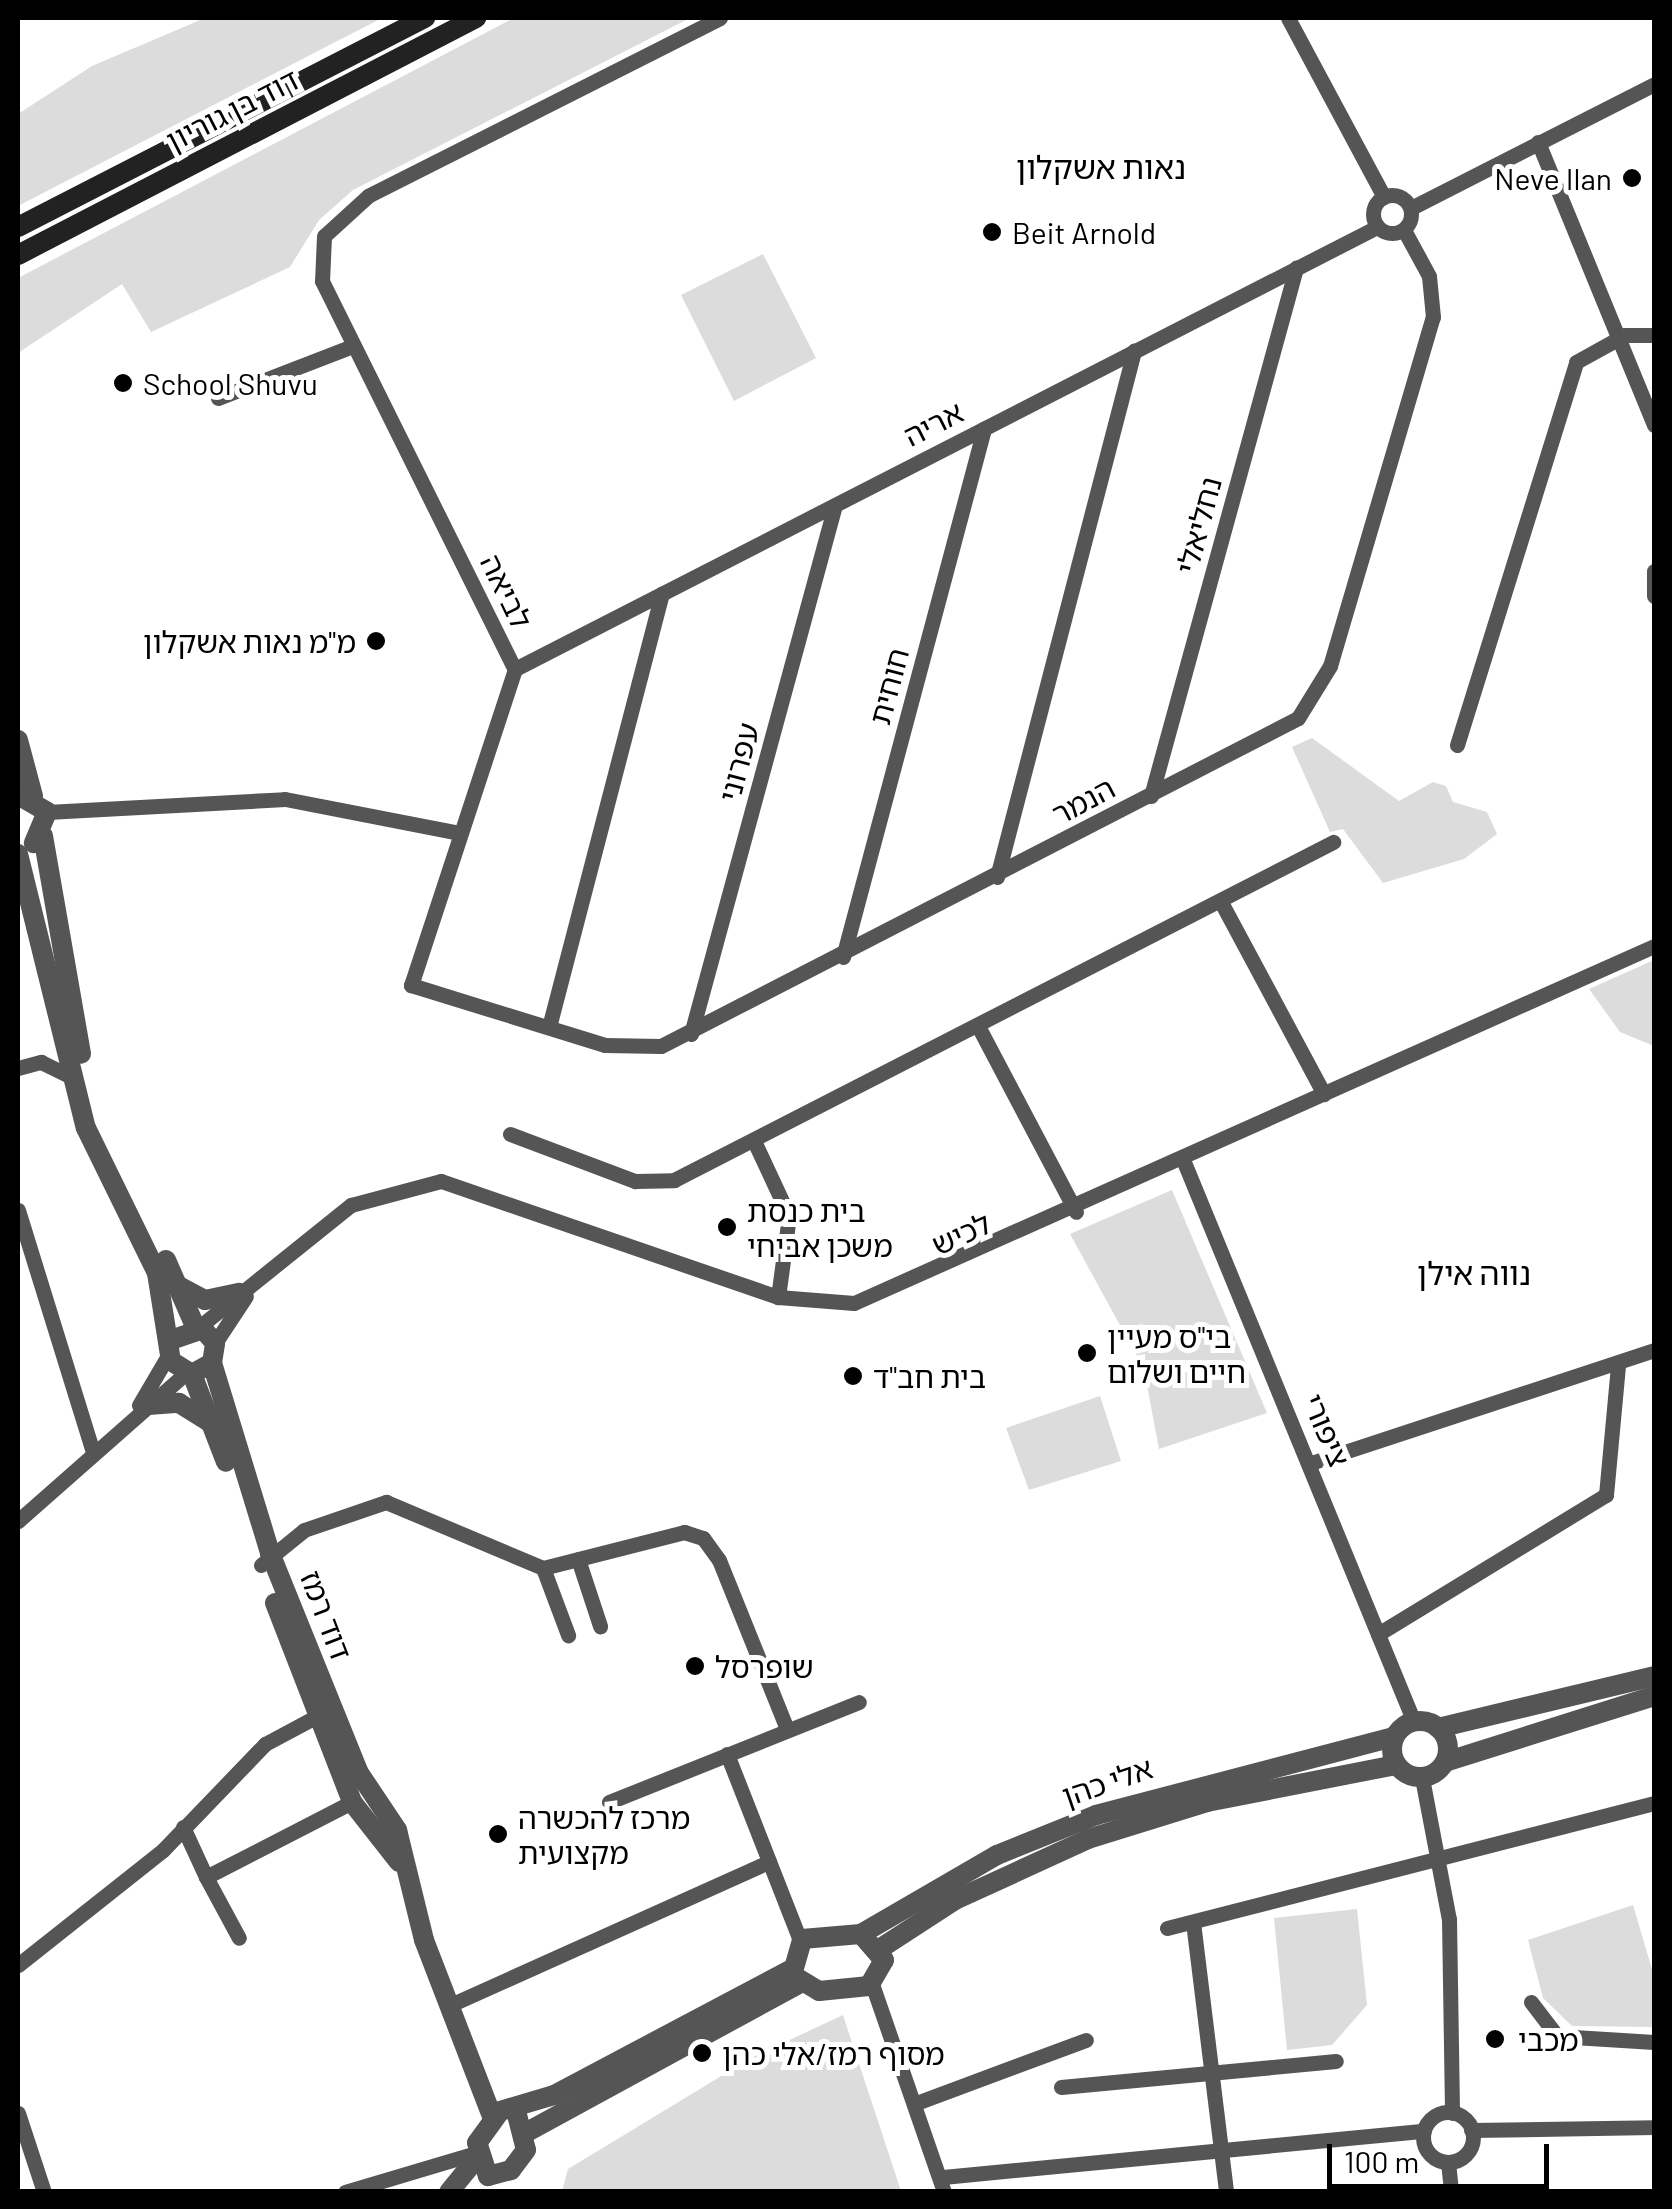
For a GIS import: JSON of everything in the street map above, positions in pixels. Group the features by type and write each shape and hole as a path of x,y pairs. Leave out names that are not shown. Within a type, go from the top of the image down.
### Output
{"main road":[{"name":"דוד בן גוריון","path":"18,228 425,18"},
{"name":"דוד בן גוריון","path":"18,255 476,18"}],"street":[{"name":"לביאה","path":"410,985 454,832 515,669 322,281 324,236 368,196 720,18"},
{"path":"1288,18 1384,196 1411,208"},
{"path":"1384,196 1373,210 1377,227 1404,230 1411,208 1654,84"},
{"path":"1538,142 1625,335 1654,425"},
{"name":"אריה","path":"515,669 1377,227"},
{"name":"הנמר","path":"410,985 632,1048 692,1034 1298,718 1330,666 1432,317 1428,276 1404,230"},
{"name":"נחליאלי","path":"1152,796 1296,268"},
{"path":"1457,745 1576,362 1625,335 1654,335"},
{"path":"218,398 353,346"},
{"path":"997,876 1134,351"},
{"name":"חוחית","path":"843,957 984,428"},
{"name":"עפרוני","path":"692,1034 835,505"},
{"path":"1654,571 1654,596"},
{"path":"549,1027 662,594"},
{"path":"18,740 43,836 94,1111 175,1284 214,1353 93,1452 18,1521"},
{"path":"32,801 285,799 454,832"},
{"path":"18,846 43,836"},
{"path":"510,1134 655,1183 754,1141 1333,842"},
{"path":"18,854 72,1077 95,1149 157,1273 170,1347"},
{"path":"1221,902 1324,1094"},
{"name":"לכיש","path":"197,1327 274,1262 351,1205 441,1181 778,1297 822,1306 872,1298 1076,1212 1324,1094 1654,946"},
{"path":"978,1026 1076,1212"},
{"path":"18,1068 41,1062 72,1077"},
{"path":"754,1141 789,1216 778,1297"},
{"name":"ציפורי","path":"1184,1162 1312,1464 1414,1722"},
{"path":"18,1210 93,1452"},
{"name":"לכיש","path":"214,1353 274,1262"},
{"path":"175,1284 205,1300 239,1293"},
{"path":"110,1438 170,1347 197,1327"},
{"name":"דוד רמז","path":"170,1347 189,1373 213,1425 324,1713 352,1802 408,1877"},
{"path":"1312,1464 1654,1350"},
{"name":"דוד רמז","path":"214,1353 266,1559"},
{"path":"1378,1634 1606,1495 1618,1365"},
{"path":"148,1405 179,1403 213,1425"},
{"path":"266,1559 320,1522 386,1502 542,1568 666,1534 703,1538 786,1728"},
{"path":"578,1559 600,1626"},
{"path":"542,1568 568,1634"},
{"path":"1422,1778 1396,1765 1394,1737 1414,1722 1438,1728 1654,1676"},
{"path":"1422,1778 1445,1762 1654,1696"},
{"path":"609,1802 859,1702"},
{"path":"18,1965 183,1827 265,1744 324,1713"},
{"name":"דוד רמז","path":"324,1713 364,1782 392,1818 448,2006 492,2116"},
{"path":"1438,1728 1445,1762"},
{"name":"אלי כהן","path":"861,1934 997,1855 1096,1815 1394,1737"},
{"path":"727,1754 800,1940 794,1977"},
{"name":"אלי כהן","path":"881,1948 972,1890 1105,1832 1275,1786 1396,1765"},
{"path":"1422,1778 1440,1859 1454,1990 1452,2113 1471,2130 1654,2128"},
{"path":"206,1877 352,1802"},
{"path":"1167,1928 1654,1803"},
{"path":"183,1827 239,1938"},
{"path":"448,2006 769,1862"},
{"path":"1194,1922 1226,2192"},
{"path":"800,1940 861,1934 881,1948 882,1972 872,1984"},
{"path":"470,2192 483,2171 492,2116 516,2112 794,1977 872,1984"},
{"path":"519,2192 518,2163 528,2132 794,1977"},
{"path":"872,1984 919,2102 943,2184 1220,2145 1424,2132 1452,2113"},
{"path":"1531,2002 1557,2036 1654,2042"},
{"path":"919,2102 1086,2040"},
{"path":"1061,2087 1336,2061"},
{"path":"516,2112 528,2132"},
{"path":"18,2113 44,2192"},
{"path":"1448,2162 1468,2152 1471,2130"},
{"path":"1424,2132 1428,2152 1448,2162"},
{"path":"1448,2162 1450,2192"},
{"path":"344,2192 518,2163"},
{"path":"449,2192 483,2171"}],"shaded area":[{"path":"205,18 382,18 18,206 18,114 92,66"},
{"path":"514,18 690,18 353,190 319,220 290,267 151,332 122,284 18,353 18,278"},
{"path":"763,254 816,358 734,401 681,295"},
{"path":"1312,738 1399,801 1433,782 1446,786 1453,802 1487,812 1497,834 1464,859 1383,883 1343,829 1330,832 1292,747"},
{"path":"1654,960 1654,1046 1620,1032 1589,989"},
{"path":"1172,1190 1267,1413 1159,1449 1144,1369 1070,1234"},
{"path":"1100,1396 1121,1461 1029,1490 1006,1428"},
{"path":"1633,1905 1654,1976 1654,2027 1572,2026 1543,1998 1528,1940"},
{"path":"1357,1909 1367,2005 1332,2045 1287,2050 1274,1918"},
{"path":"843,2015 901,2191 562,2191 568,2169 751,2058"}],"place":[{"name":"Neve Ilan","path":"1632,178"},
{"name":"Beit Arnold","path":"992,232"},
{"name":"School Shuvu","path":"123,383"},
{"name":"מ\"מ נאות אשקלון","path":"376,641"},
{"name":"בית כנסת משכן אביחי","path":"727,1227"},
{"name":"בי\"ס מעיין חיים ושלום","path":"1087,1353"},
{"name":"בית חב\"ד","path":"853,1376"},
{"name":"שופרסל","path":"695,1666"},
{"name":"מרכז להכשרה מקצועית","path":"498,1834"},
{"name":"מכבי","path":"1495,2039"},
{"name":"מסוף רמז/אלי כהן","path":"702,2053"}],"district":[{"name":"נאות אשקלון","path":"1101,166"},
{"name":"נווה אילן","path":"1474,1272"}]}
